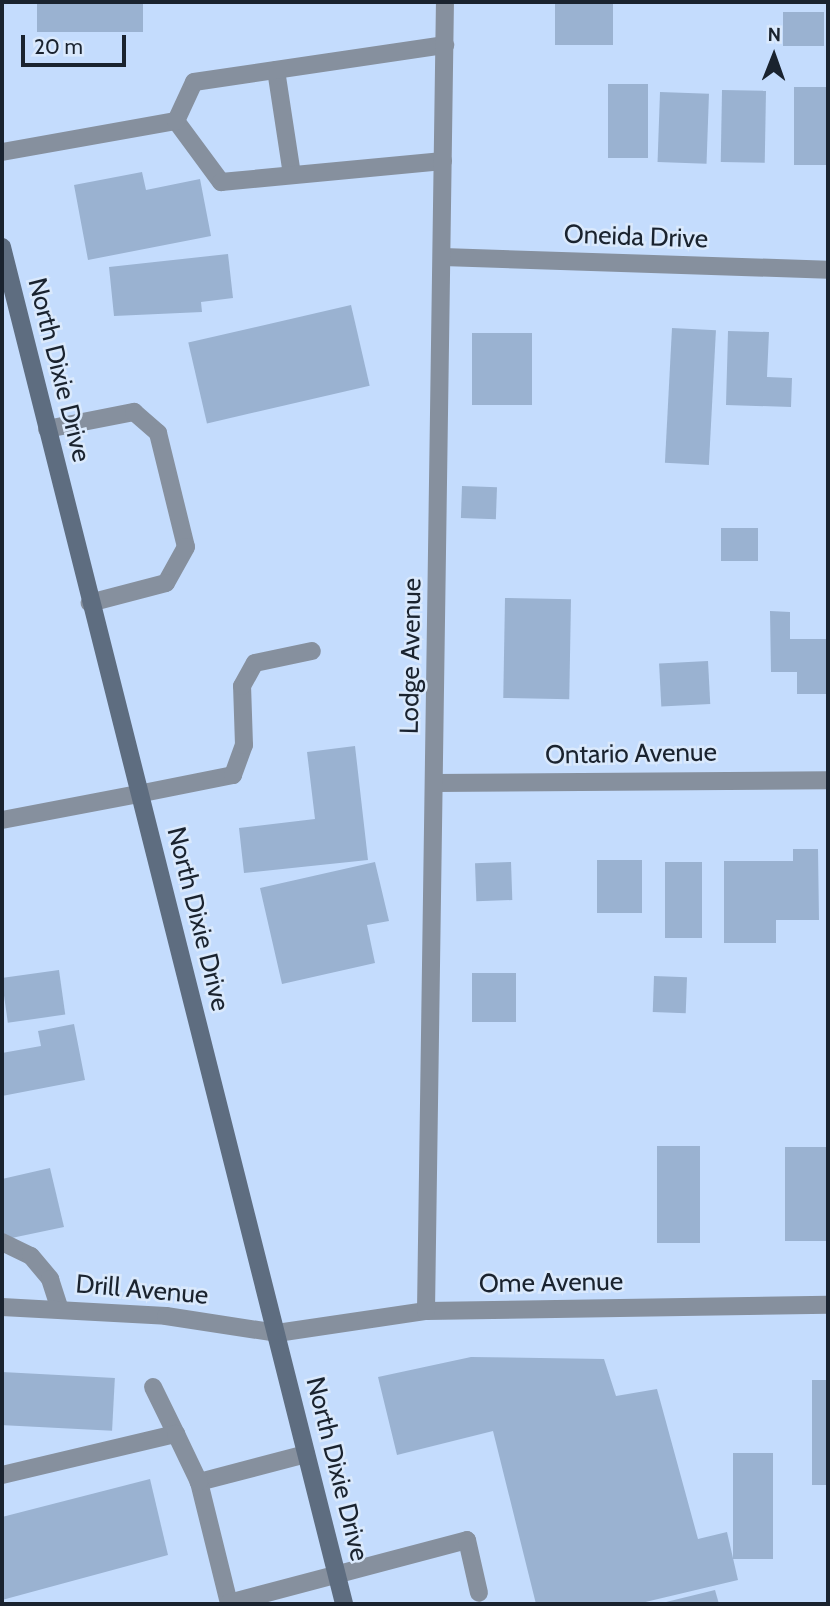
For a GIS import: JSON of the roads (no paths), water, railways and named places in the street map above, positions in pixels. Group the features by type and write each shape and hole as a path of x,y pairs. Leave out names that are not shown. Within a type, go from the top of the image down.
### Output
{"main road":[{"name":"North Dixie Drive","path":"2,247 344,1604"}],"street":[{"name":"Lodge Avenue","path":"426,1311 445,2"},
{"path":"176,121 194,82 444,44"},
{"path":"276,70 292,175"},
{"path":"2,152 176,121"},
{"path":"176,121 221,182 443,161"},
{"name":"Oneida Drive","path":"443,257 828,270"},
{"path":"47,429 134,412 158,433 186,547 166,583 90,603"},
{"path":"2,820 233,775 244,745 242,686 255,663 312,651"},
{"name":"Ontario Avenue","path":"435,783 828,780"},
{"path":"2,1242 31,1256 50,1279 60,1309"},
{"name":"Ome Avenue","path":"277,1333 426,1311 828,1305"},
{"name":"Drill Avenue","path":"2,1307 60,1309 277,1333"},
{"path":"153,1387 199,1482 228,1604 467,1540 479,1593"},
{"path":"2,1475 176,1434"},
{"path":"199,1482 306,1454"}]}
